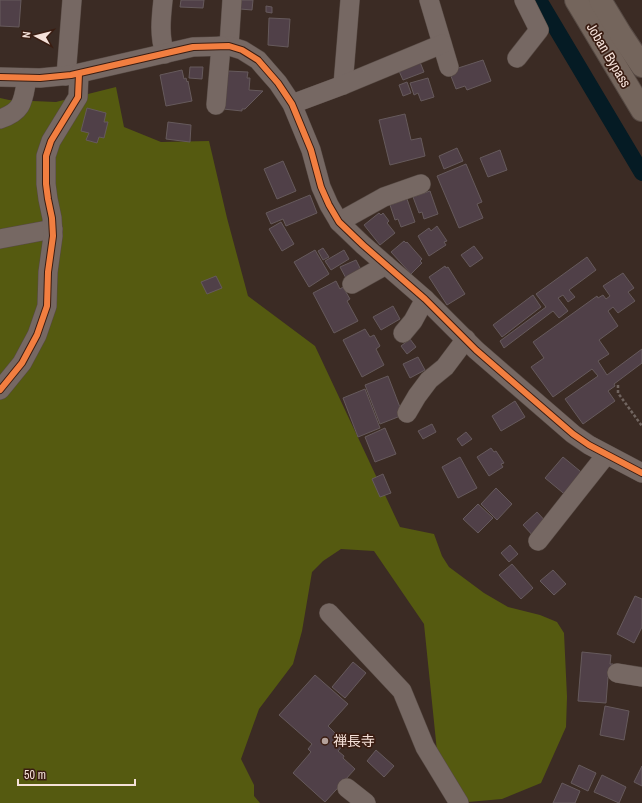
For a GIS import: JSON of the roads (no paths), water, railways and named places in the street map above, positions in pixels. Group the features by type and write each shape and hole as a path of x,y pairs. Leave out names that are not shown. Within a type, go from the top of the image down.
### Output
{"highway":[{"name":"Joban Bypass","path":"576,0 642,110"},
{"name":"Joban Bypass","path":"600,0 620,34 642,66"}],"street":[{"path":"0,390 22,363 37,336 47,306 47,288 53,229 46,184 46,156 51,141 78,97 73,75 72,0"},
{"path":"163,0 160,33 161,43 165,54"},
{"path":"216,105 232,0"},
{"path":"343,85 350,0"},
{"path":"429,0 449,67"},
{"path":"517,58 539,30 524,0"},
{"path":"292,104 343,85 442,44"},
{"path":"0,77 26,78 73,75 193,47 225,46 242,50 258,60 278,83 292,104 311,150 321,187 339,222 425,299 476,350 573,434 589,445 642,473"},
{"path":"0,119 10,116 17,111 23,98 26,78"},
{"path":"339,222 384,197 421,184"},
{"path":"0,239 53,229"},
{"path":"352,284 386,265"},
{"path":"403,333 414,321 425,299"},
{"path":"407,413 429,380 444,367 466,339"},
{"path":"538,541 606,454"},
{"path":"329,613 402,691 425,747 459,803"},
{"path":"617,673 642,677"},
{"path":"347,788 366,803"}],"waterway":[{"path":"539,0 642,173"}],"place":[{"name":"禅長寺","path":"325,741"}]}
